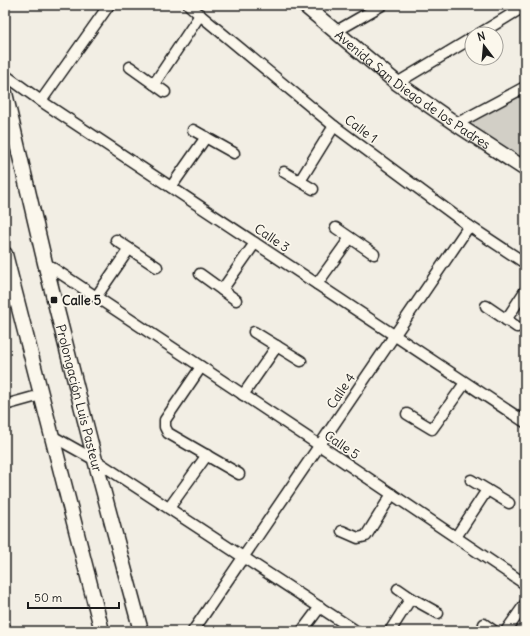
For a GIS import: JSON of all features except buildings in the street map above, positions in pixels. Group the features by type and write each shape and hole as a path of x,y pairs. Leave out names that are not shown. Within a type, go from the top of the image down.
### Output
{"main road":[{"name":"Avenida San Diego de los Padres","path":"304,5 397,83 525,169"},
{"name":"Prolongación Luis Pasteur","path":"5,93 45,263 95,460 141,631"},
{"path":"5,254 102,631"}],"street":[{"path":"41,101 110,5"},
{"name":"Calle 1","path":"189,5 334,126 469,226 525,263"},
{"path":"335,32 381,5"},
{"path":"492,26 525,6"},
{"path":"154,84 200,15"},
{"path":"397,83 464,43"},
{"path":"130,67 165,92"},
{"name":"Calle 3","path":"5,76 525,422"},
{"path":"456,124 525,87"},
{"path":"300,181 334,126"},
{"path":"193,130 234,153"},
{"path":"171,187 206,137"},
{"path":"284,172 313,189"},
{"name":"Calle 4","path":"193,631 469,226"},
{"path":"336,228 374,254"},
{"path":"317,284 350,238"},
{"path":"116,240 157,266"},
{"path":"222,290 255,243"},
{"path":"96,298 129,249"},
{"name":"Calle 5","path":"45,263 525,584"},
{"path":"200,274 236,300"},
{"path":"506,320 525,291"},
{"path":"486,306 517,327"},
{"path":"254,332 301,361"},
{"path":"244,395 277,346"},
{"path":"201,367 165,420 165,427 168,433 239,474"},
{"path":"407,414 432,429 466,383"},
{"path":"5,405 41,395"},
{"path":"52,436 95,460 356,631"},
{"path":"169,508 208,455"},
{"path":"471,480 509,503"},
{"path":"456,537 487,490"},
{"path":"342,531 358,538 366,536 392,494"},
{"path":"398,589 438,613"},
{"path":"390,631 411,598"},
{"path":"506,631 525,604"},
{"path":"302,631 320,607"},
{"path":"484,624 494,631"}],"shaded area":[{"path":"525,92 525,163 465,123"}],"place":[{"name":"Calle 5","path":"54,300"}]}
